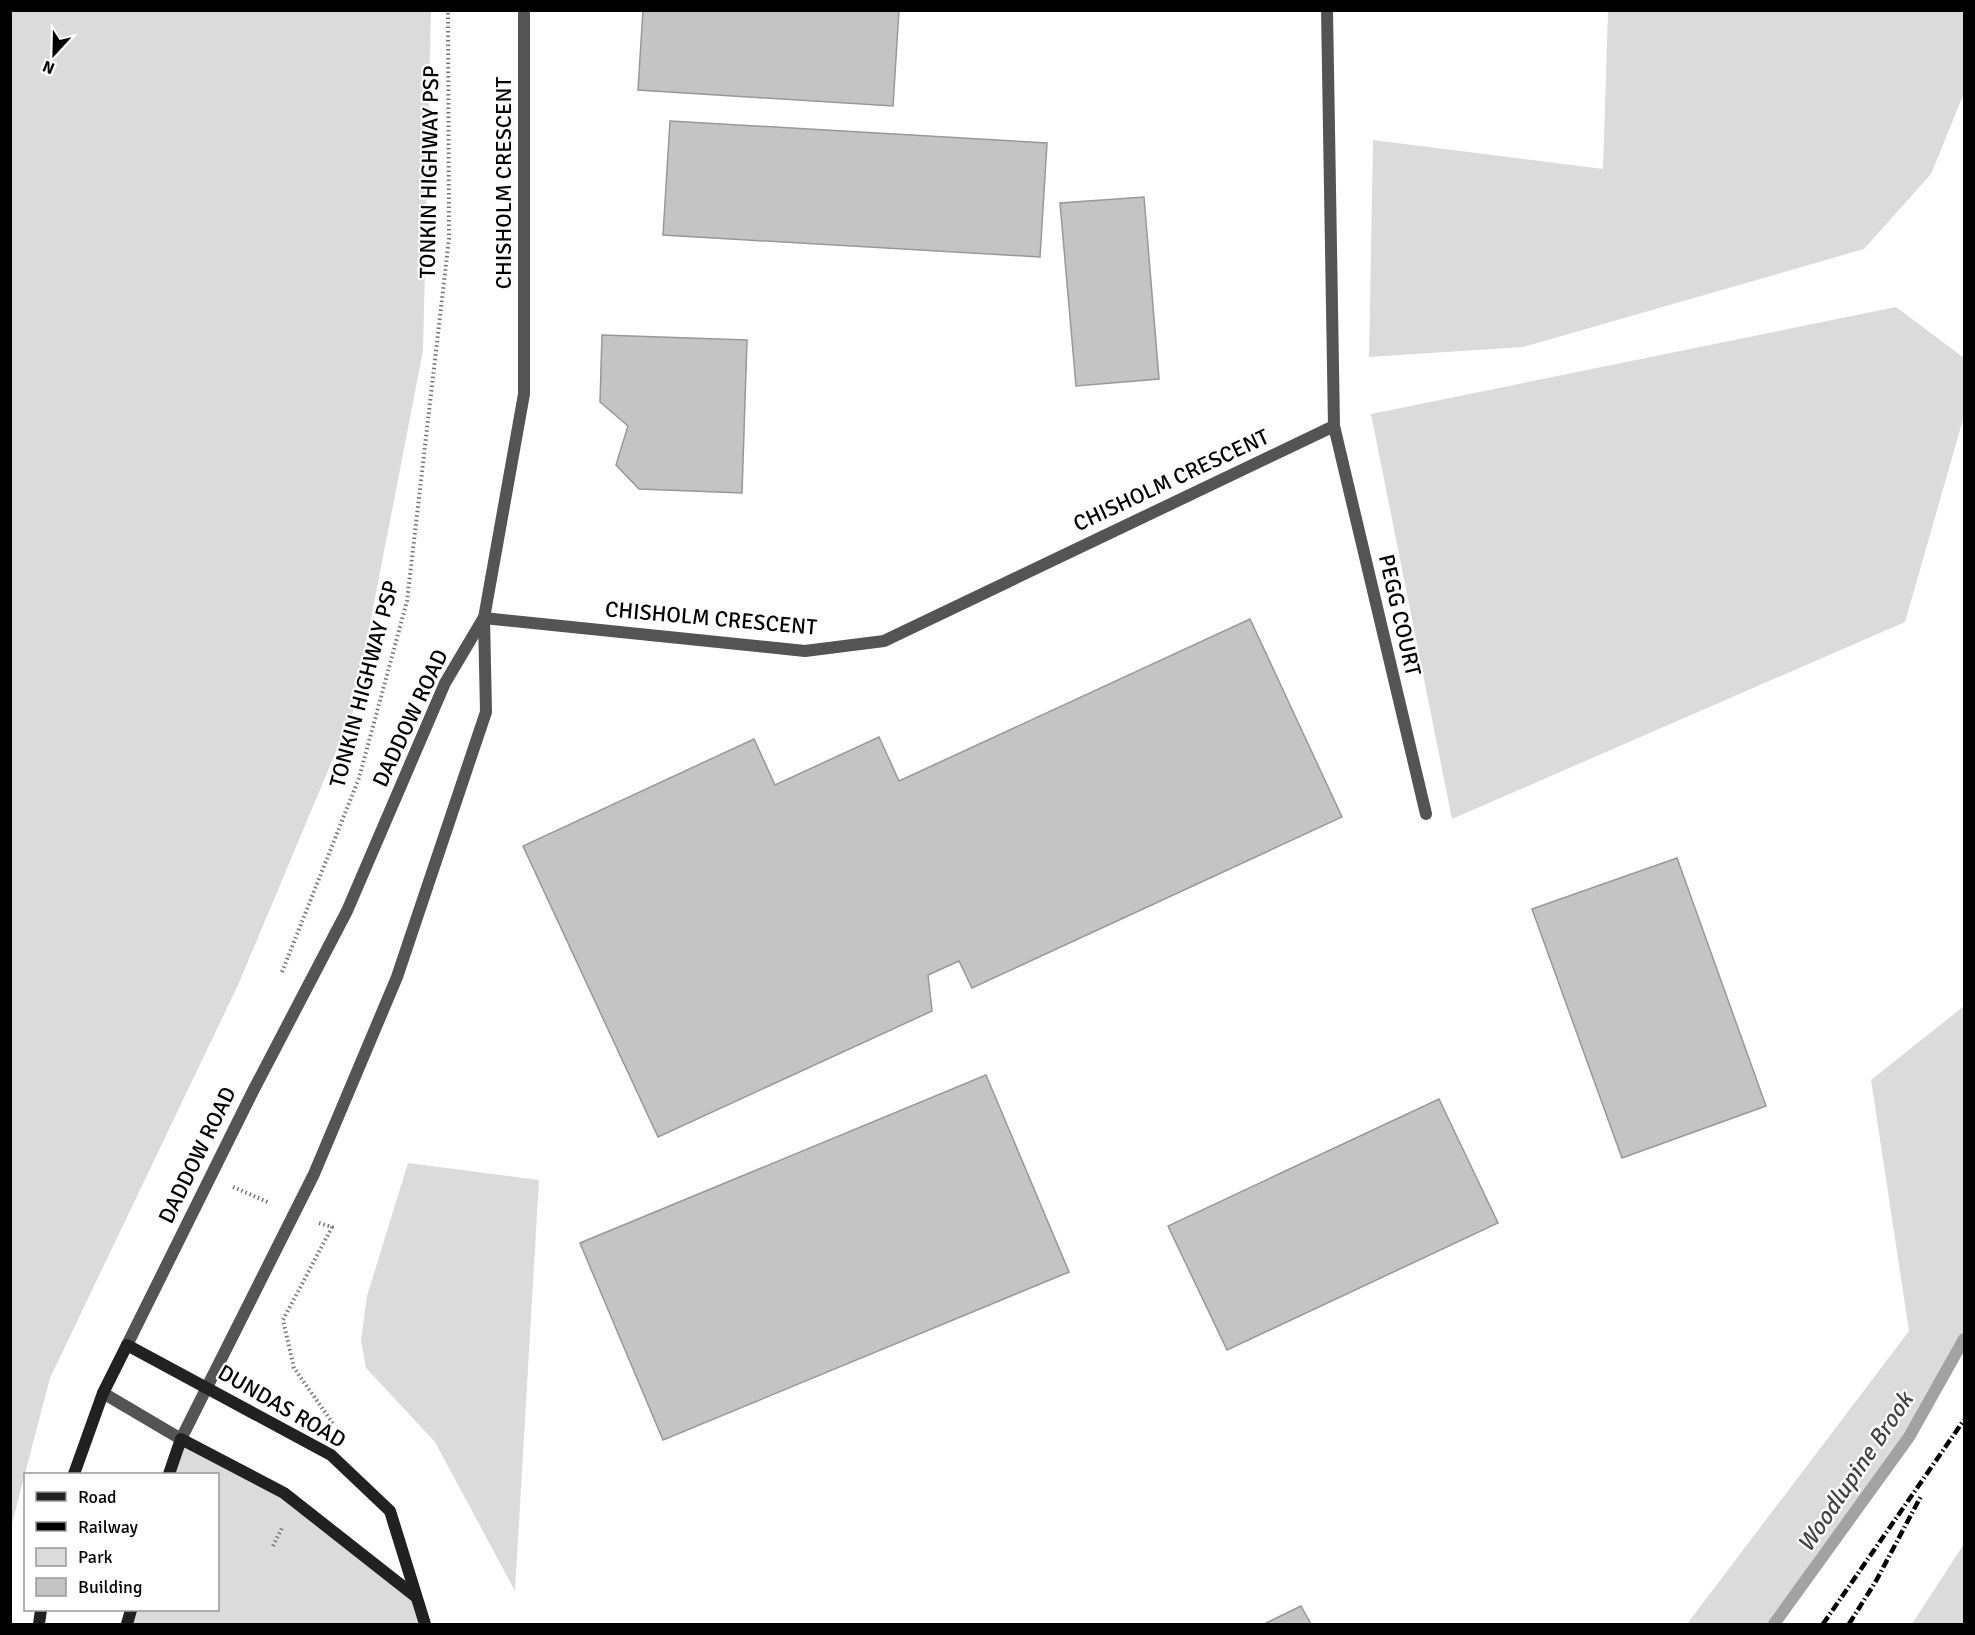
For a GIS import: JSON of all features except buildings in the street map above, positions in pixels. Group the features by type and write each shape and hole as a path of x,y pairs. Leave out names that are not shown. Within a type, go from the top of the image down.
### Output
{"main road":[{"name":"DUNDAS ROAD","path":"127,1345 331,1455 390,1511 425,1624"},
{"name":"DADDOW ROAD","path":"74,1473 103,1393 127,1345"},
{"name":"DADDOW ROAD","path":"169,1473 181,1439"},
{"path":"181,1439 284,1493 415,1596"}],"street":[{"name":"CHISHOLM CRESCENT","path":"524,10 524,394 484,618 805,651 884,641 1334,426"},
{"path":"1327,10 1334,426"},
{"name":"PEGG COURT","path":"1334,426 1426,813"},
{"name":"DADDOW ROAD","path":"127,1345 210,1176 347,911 445,683 484,618"},
{"name":"DADDOW ROAD","path":"181,1439 314,1174 397,977 486,712 484,618"},
{"path":"103,1393 181,1439"}],"path":[{"name":"TONKIN HIGHWAY PSP","path":"279,981 358,778 407,601 449,239 448,10"},
{"path":"210,1176 293,1214 332,1227 283,1320 294,1368 337,1429"}],"green space":[{"path":"11,10 431,11 423,351 353,711 238,985 50,1378 11,1527"},
{"path":"1608,11 1964,11 1964,93 1931,174 1864,249 1523,347 1369,357 1373,140 1603,169"},
{"path":"1896,307 1964,358 1964,416 1905,622 1452,819 1371,414"},
{"path":"1964,1006 1964,1348 1909,1437 1774,1624 1687,1624 1909,1331 1871,1080"},
{"path":"408,1163 539,1180 515,1591 435,1442 366,1368 361,1340 367,1296"},
{"path":"181,1439 284,1493 415,1596 425,1624 127,1624 131,1611 219,1611 219,1473 169,1473"},
{"path":"1964,1544 1964,1624 1912,1624"}],"waterway":[{"name":"Woodlupine Brook","path":"1774,1624 1909,1437 1964,1339"}],"railway":[{"path":"1823,1624 1964,1420"},
{"path":"1849,1624 1876,1581 1921,1496"}]}
